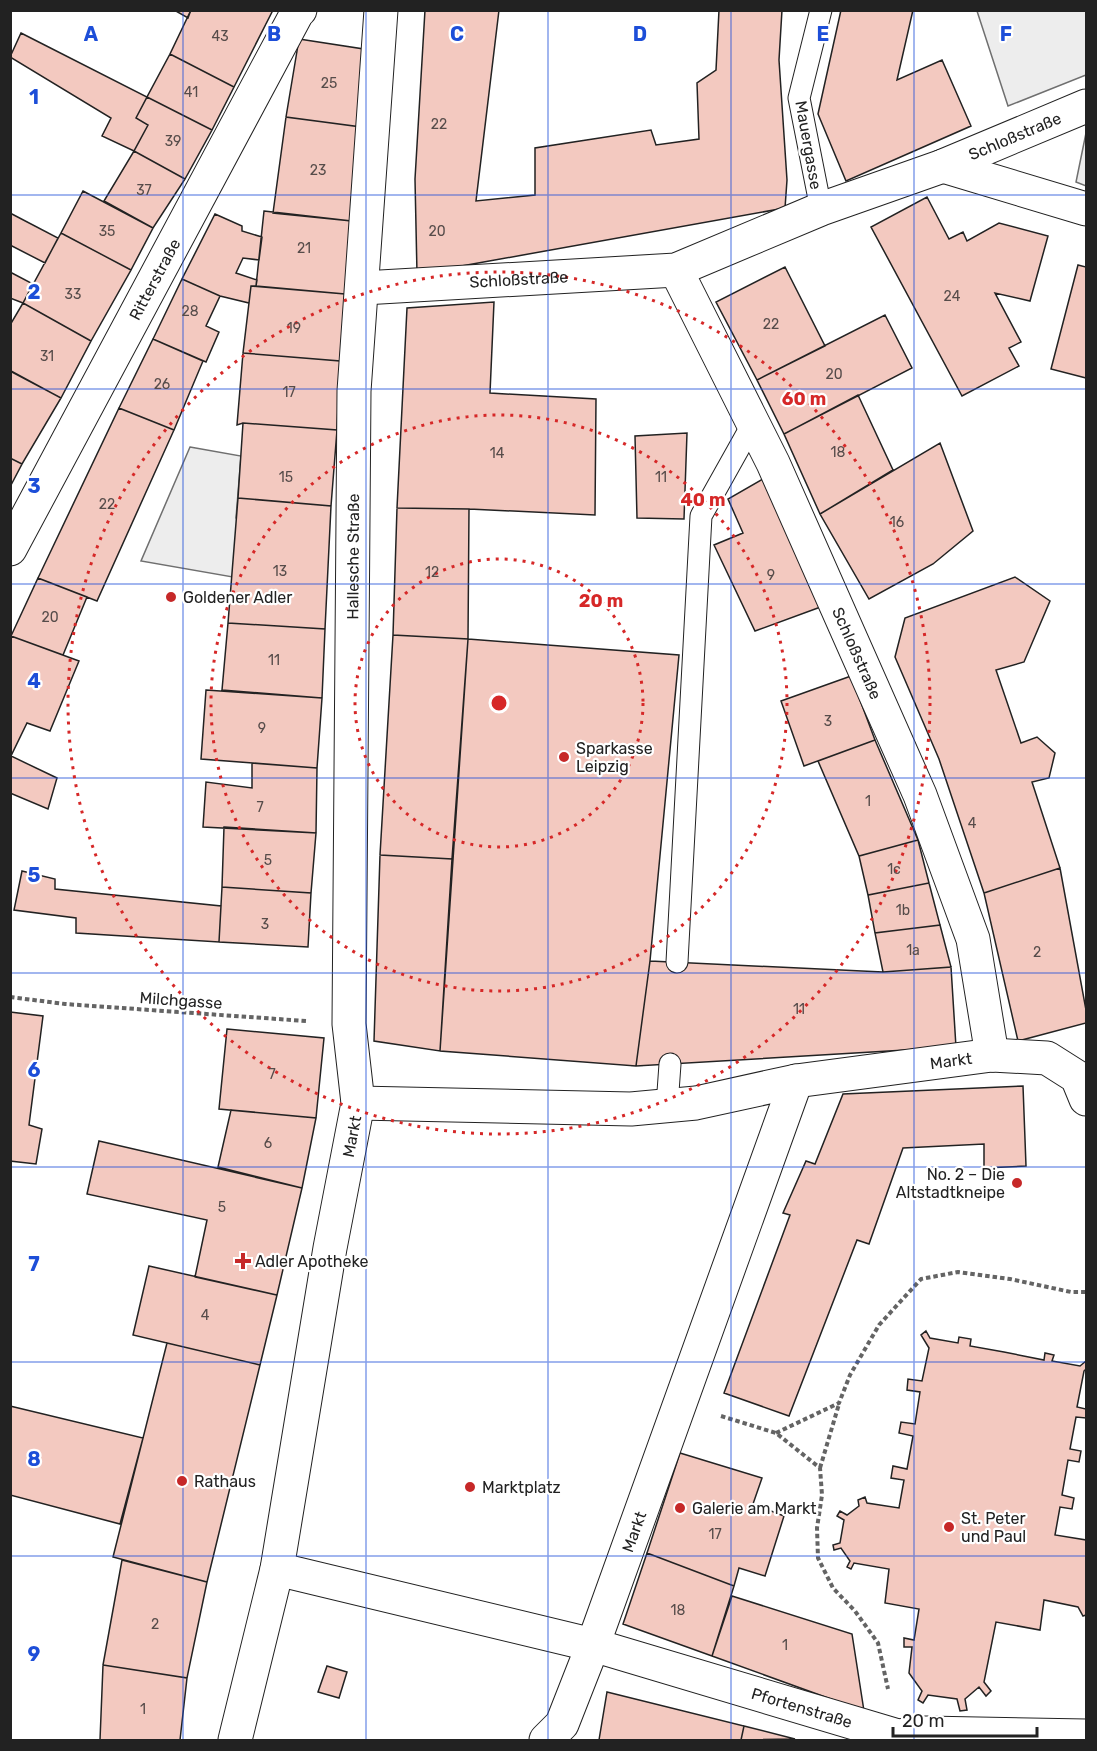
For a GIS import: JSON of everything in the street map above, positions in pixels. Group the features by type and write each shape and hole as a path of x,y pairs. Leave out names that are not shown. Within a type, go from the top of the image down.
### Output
{"street":[{"name":"Ritterstraße","path":"10,549 300,10"},
{"name":"Hallesche Straße","path":"358,1103 349,1024 354,391 381,10"},
{"name":"Schloßstraße","path":"363,288 676,270 821,209 943,166 1086,106"},
{"name":"Schloßstraße","path":"943,166 1086,209"},
{"name":"Schloßstraße","path":"676,270 773,463 920,795 973,939 992,1055"},
{"name":"Markt","path":"235,1740 277,1569 330,1248 358,1103 631,1109 696,1103 796,1081 992,1055 1047,1058 1077,1077 1086,1099"},
{"name":"Markt","path":"546,1740 562,1724 593,1644 796,1081"},
{"path":"277,1569 593,1644"},
{"name":"Pfortenstraße","path":"593,1644 898,1738 926,1732 1086,1736"}],"lane":[{"name":"Mauergasse","path":"821,10 799,98 821,209"},
{"path":"677,962 701,516 753,423"},
{"path":"667,1106 670,1064"}],"path":[{"name":"Milchgasse","path":"10,998 349,1024"},
{"path":"898,1738 878,1644 855,1611 833,1588 818,1557 817,1527 822,1495 820,1468 839,1403 850,1375 879,1325 921,1279 958,1272 1086,1293"},
{"path":"776,1434 839,1403"},
{"path":"680,1404 776,1434 820,1468"}],"shaded area":[{"path":"977,11 1086,11 1086,75 1008,106"},
{"path":"1086,133 1086,186 1076,182"},
{"path":"190,447 241,456 236,518 253,522 244,579 141,561"}],"building":[{"path":"174,10 191,10 188,18"},
{"path":"191,10 273,10 234,87 170,54"},
{"path":"425,10 499,10 476,201 535,195 535,148 651,130 656,145 699,139 697,83 716,70 719,10 782,10 779,60 787,180 785,208 417,274 415,179"},
{"path":"841,10 913,10 897,80 942,60 971,126 846,181 818,114"},
{"path":"21,33 147,97 136,118 148,125 134,151 102,136 111,118 10,57"},
{"path":"299,39 370,50 361,127 286,117"},
{"path":"170,54 234,87 212,130 147,97"},
{"path":"147,97 212,130 185,179 134,151 148,125 136,118"},
{"path":"286,117 361,127 351,221 273,213"},
{"path":"134,151 185,179 153,228 104,201"},
{"path":"83,191 153,228 131,270 61,233"},
{"path":"927,197 949,239 963,232 967,241 999,223 1048,236 1030,301 995,293 1021,342 1009,348 1019,366 962,396 871,227"},
{"path":"264,211 351,221 345,294 256,286"},
{"path":"10,213 58,238 45,263 10,245"},
{"path":"215,214 242,226 242,231 262,237 259,260 243,258 236,273 257,280 256,286 251,286 249,303 220,296 182,279"},
{"path":"61,233 131,270 91,341 23,303"},
{"path":"1078,265 1086,267 1086,378 1051,369"},
{"path":"785,267 825,346 757,380 716,302"},
{"path":"10,272 33,284 23,303 10,298"},
{"path":"182,279 220,296 206,326 219,332 206,362 153,339"},
{"path":"251,286 345,294 340,361 243,353"},
{"path":"494,302 490,393 596,399 595,515 397,508 407,308"},
{"path":"23,303 91,341 61,398 10,371 10,325"},
{"path":"885,315 912,368 784,434 757,380"},
{"path":"153,339 203,361 174,430 119,408"},
{"path":"243,353 340,361 337,430 243,423 237,425"},
{"path":"11,371 61,398 22,464 10,458"},
{"path":"858,395 893,470 820,514 784,434"},
{"path":"119,408 174,430 97,601 38,578"},
{"path":"243,423 337,430 331,506 238,498"},
{"path":"687,433 684,519 637,518 635,436"},
{"path":"940,443 973,531 933,564 869,599 820,514"},
{"path":"10,458 22,464 10,487"},
{"path":"768,476 826,605 755,631 714,545 743,533 728,499"},
{"path":"238,498 331,506 325,629 228,623"},
{"path":"397,508 469,509 468,639 393,635"},
{"path":"1015,577 1050,601 1024,662 996,670 1021,743 1037,737 1055,753 1049,778 1032,782 1060,868 984,893 939,759 895,657 905,618"},
{"path":"38,578 87,597 63,655 11,636"},
{"path":"228,623 325,629 322,698 222,690"},
{"path":"393,635 468,639 452,859 380,855"},
{"path":"11,636 79,661 50,731 27,723 11,756 57,778 48,809 10,793"},
{"name":"Sparkasse Leipzig","path":"468,639 679,655 650,961 636,1066 440,1051"},
{"path":"851,676 875,740 804,766 781,701"},
{"path":"206,690 322,698 317,768 201,759"},
{"path":"875,740 918,840 859,856 818,761"},
{"path":"252,763 317,768 316,833 203,827 206,782 252,788"},
{"path":"224,827 316,833 311,893 222,887"},
{"path":"918,840 929,883 868,895 859,856"},
{"path":"380,855 452,859 440,1051 374,1041"},
{"path":"1060,868 1086,1010 1086,1023 1018,1041 984,893"},
{"path":"22,871 55,879 55,889 221,906 219,942 76,933 76,918 14,910"},
{"path":"929,883 940,925 875,933 868,895"},
{"path":"222,887 311,893 308,947 219,942"},
{"path":"940,925 951,967 883,972 875,933"},
{"path":"650,961 883,972 951,967 956,1047 636,1066"},
{"path":"10,1012 43,1016 29,1125 42,1129 36,1164 10,1161"},
{"path":"227,1029 324,1038 316,1118 219,1109"},
{"path":"1023,1086 1026,1166 984,1168 984,1144 903,1148 869,1244 857,1240 789,1416 724,1393 790,1215 783,1213 806,1161 815,1164 843,1094"},
{"path":"231,1110 316,1118 302,1188 218,1167"},
{"path":"99,1141 302,1188 277,1295 195,1277 207,1220 87,1194"},
{"path":"149,1266 277,1295 260,1365 133,1335"},
{"name":"St. Peter und Paul","path":"926,1331 930,1338 958,1343 959,1337 971,1339 970,1346 1044,1360 1045,1353 1054,1355 1052,1361 1080,1366 1086,1361 1077,1407 1086,1409 1086,1418 1076,1417 1070,1449 1081,1451 1079,1462 1068,1460 1062,1495 1074,1498 1072,1509 1060,1507 1055,1535 1086,1540 1086,1615 1083,1616 1078,1607 1044,1600 1040,1630 996,1622 984,1682 991,1691 986,1696 979,1687 965,1699 967,1710 960,1711 957,1699 928,1695 923,1703 918,1700 922,1691 909,1673 912,1647 904,1647 904,1638 914,1640 919,1609 885,1603 889,1569 854,1563 851,1569 847,1567 850,1561 841,1548 834,1550 833,1545 840,1543 844,1520 837,1516 840,1511 847,1515 859,1506 858,1500 865,1497 867,1503 899,1508 904,1480 891,1478 893,1466 907,1469 913,1436 899,1433 901,1422 915,1424 920,1392 907,1390 908,1379 922,1381 929,1348 921,1335"},
{"name":"Rathaus","path":"167,1343 260,1365 207,1582 113,1557"},
{"path":"10,1406 143,1438 120,1524 10,1495"},
{"path":"680,1453 762,1478 753,1504 784,1516 765,1576 739,1568 734,1586 647,1553"},
{"path":"647,1553 734,1586 712,1656 623,1624"},
{"path":"122,1560 207,1582 187,1678 103,1665"},
{"path":"732,1596 852,1634 864,1711 712,1656"},
{"path":"103,1665 187,1678 180,1740 100,1740"},
{"path":"327,1666 347,1672 339,1698 318,1692"},
{"path":"607,1692 744,1726 741,1740 599,1740"},
{"path":"744,1726 795,1739 741,1740"}],"place":[{"name":"Goldener Adler","path":"171,597"},
{"name":"Sparkasse Leipzig","path":"564,757"},
{"name":"No. 2 – Die Altstadtkneipe","path":"1017,1183"},
{"name":"Adler Apotheke","path":"243,1261"},
{"name":"Rathaus","path":"182,1481"},
{"name":"Marktplatz","path":"470,1487"},
{"name":"Galerie am Markt","path":"680,1508"},
{"name":"St. Peter und Paul","path":"949,1527"}]}
